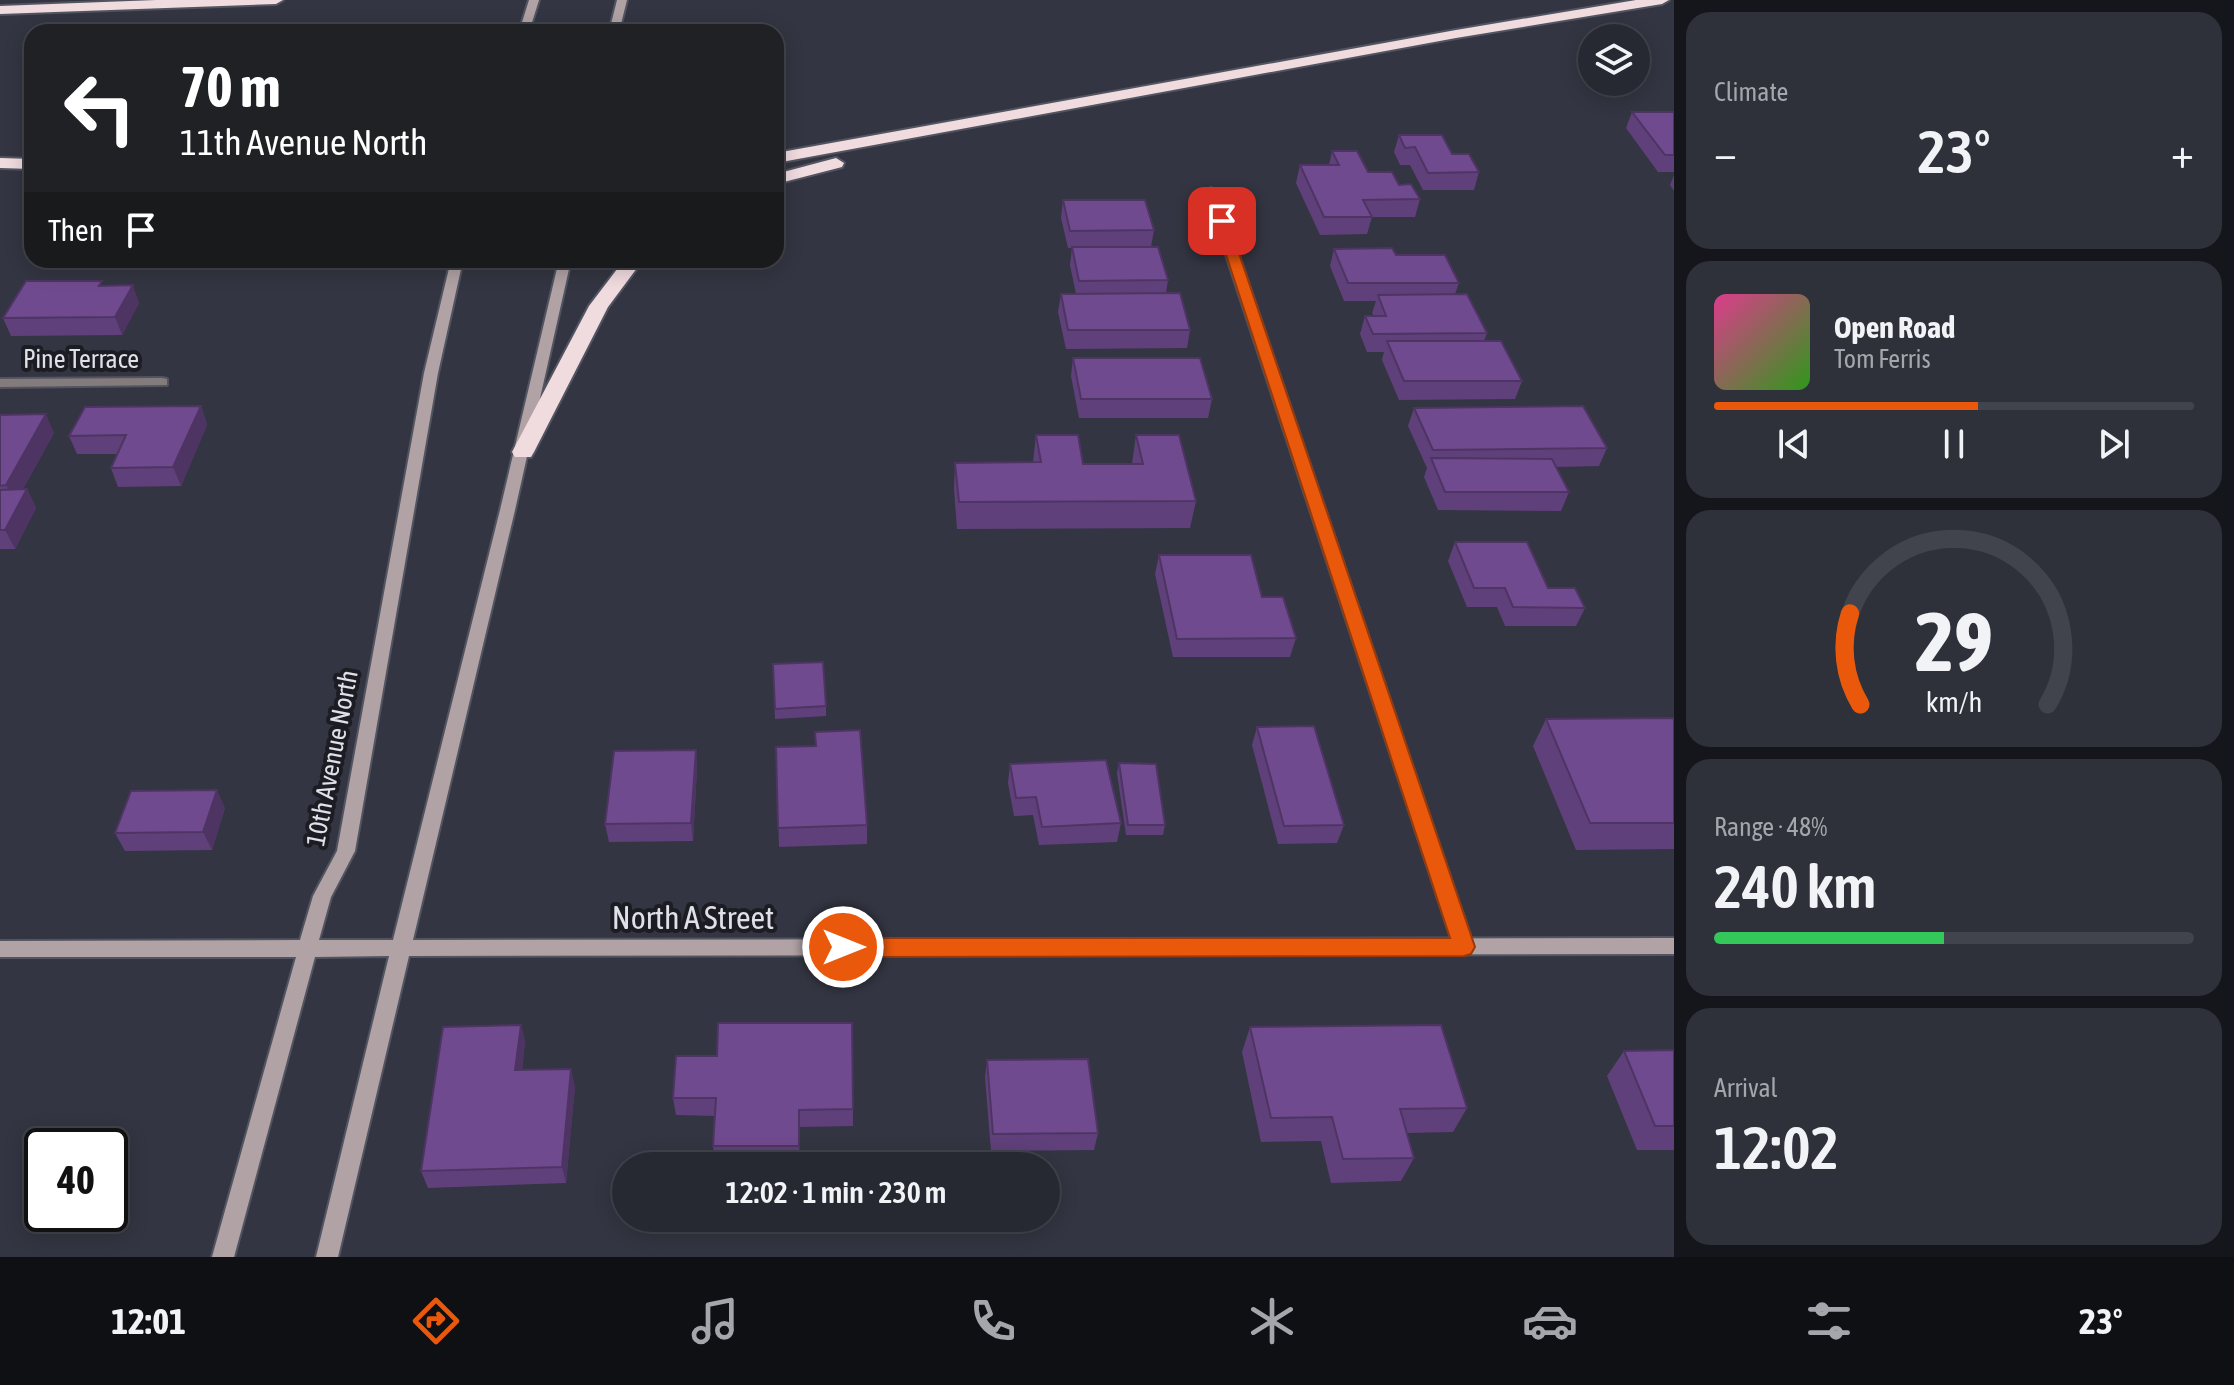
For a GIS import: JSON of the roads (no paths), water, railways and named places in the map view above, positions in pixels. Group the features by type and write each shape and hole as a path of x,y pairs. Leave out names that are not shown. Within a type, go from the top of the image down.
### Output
{"highway":[{"path":"0,10 276,0"},
{"path":"784,157 1499,26 1662,0"},
{"path":"784,176 810,168 922,146 1046,110"},
{"path":"0,163 24,164"},
{"path":"523,452 599,306 628,268"}],"main road":[{"path":"526,24 534,0"},
{"path":"616,24 622,0"},
{"name":"10th Avenue North","path":"223,1257 322,896 346,851 431,373 455,268"},
{"path":"327,1257 399,947 523,452 563,268"},
{"name":"North A Street","path":"0,949 1674,946"}],"street":[{"path":"1211,191 1464,947"},
{"name":"Pine Terrace","path":"0,383 162,382"}]}
